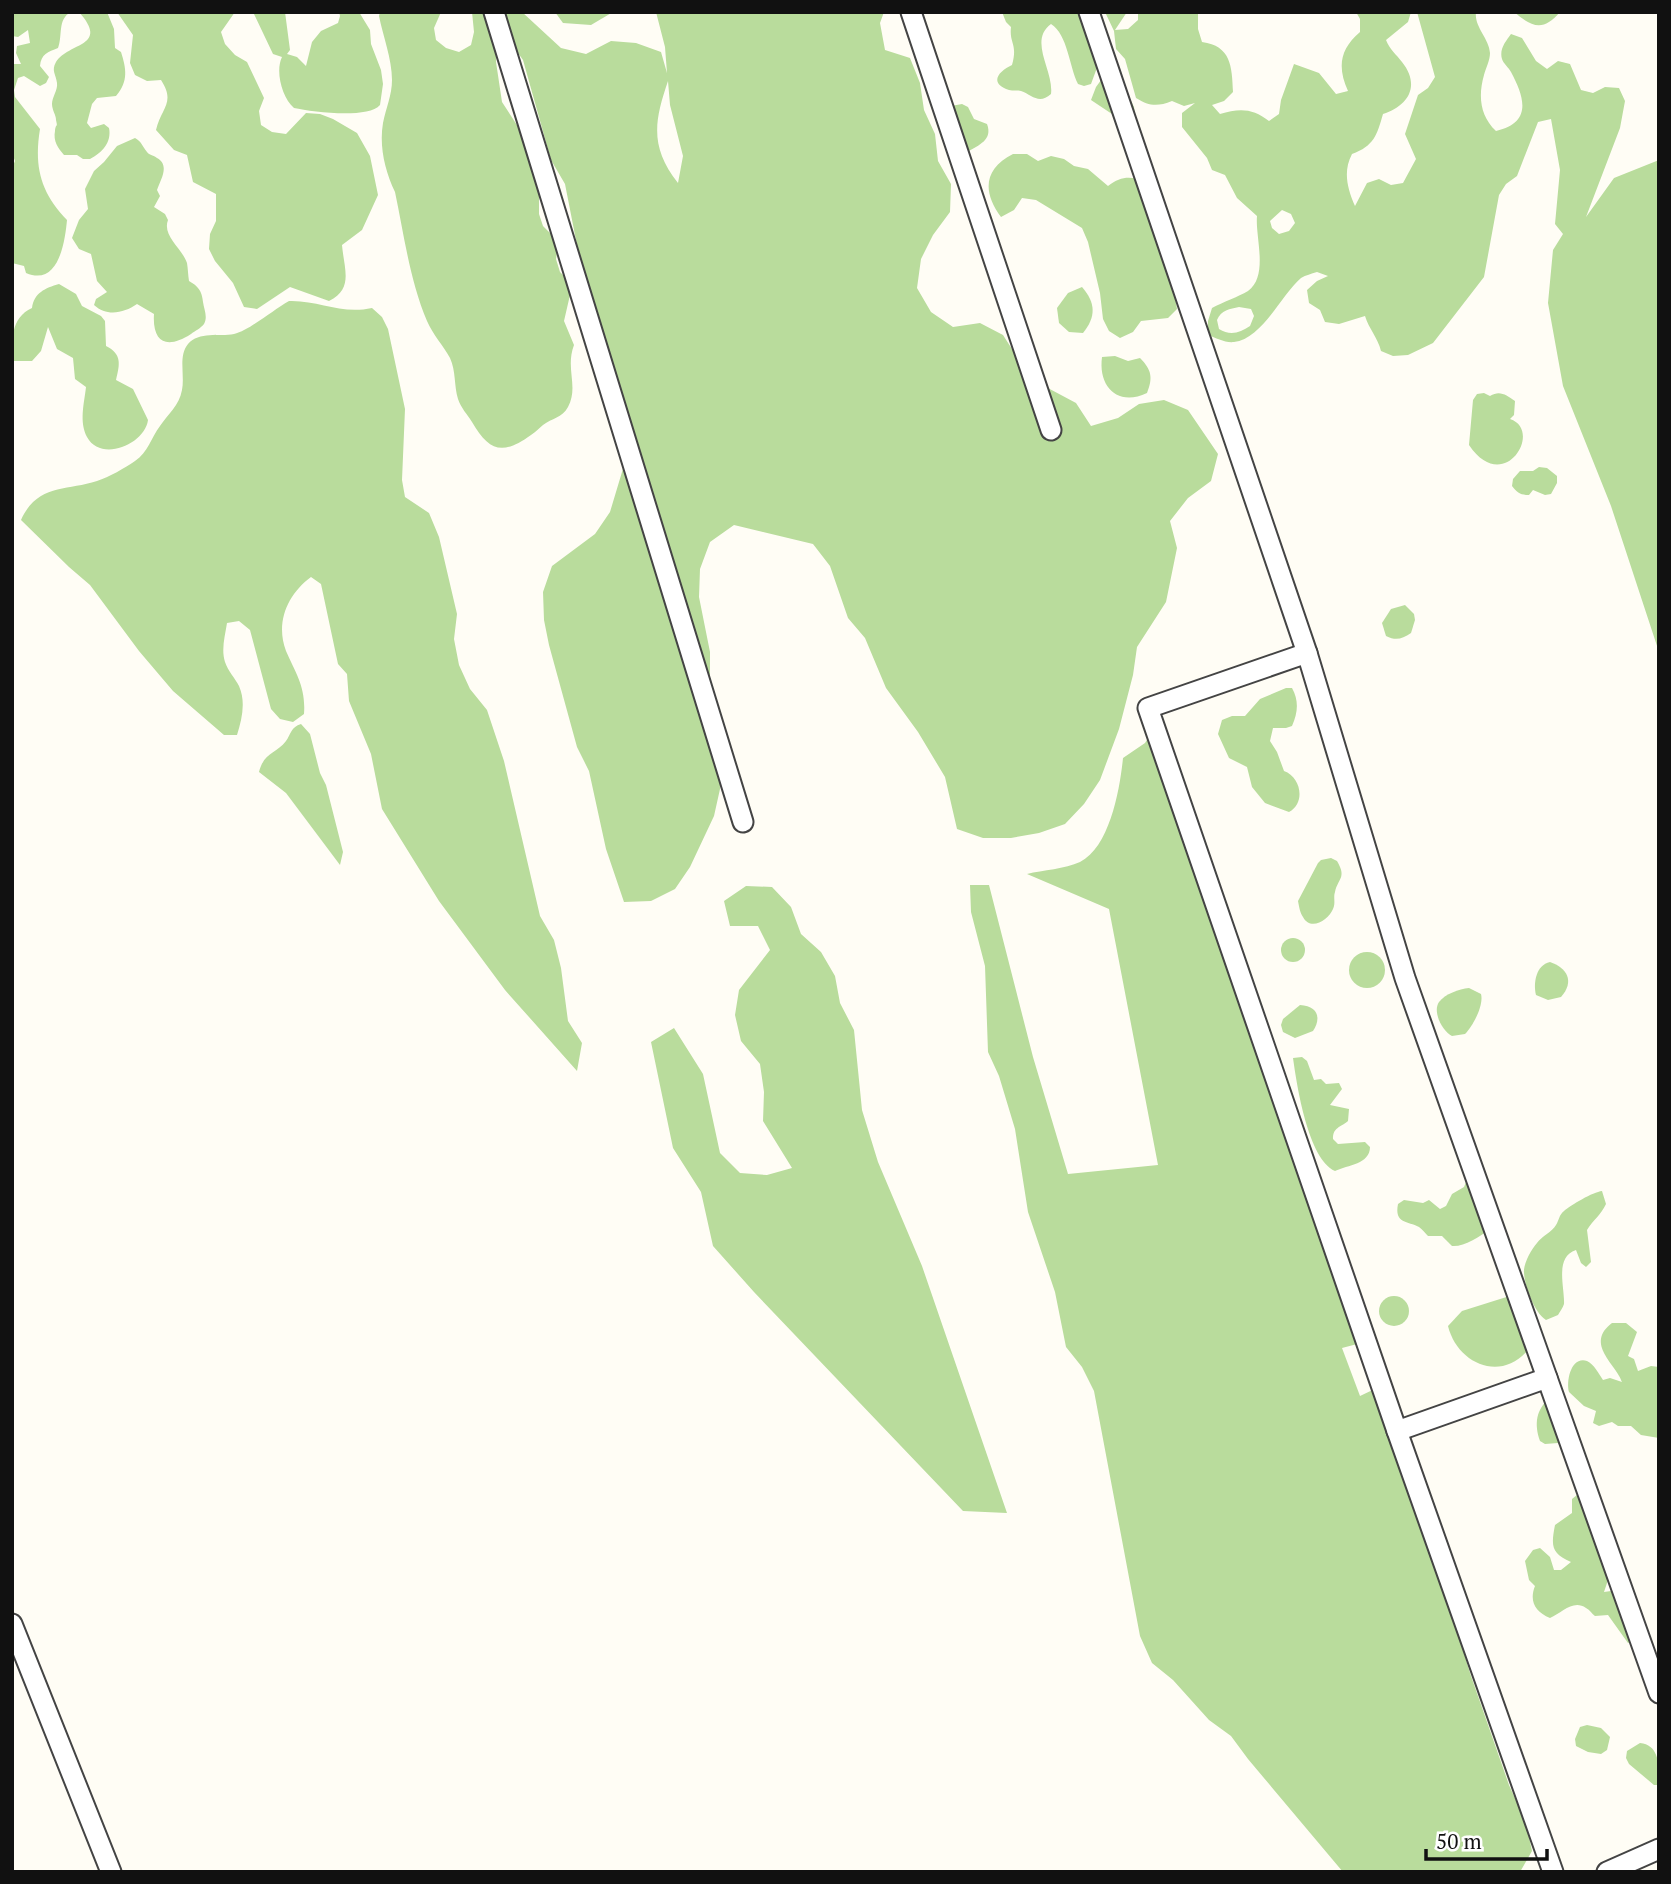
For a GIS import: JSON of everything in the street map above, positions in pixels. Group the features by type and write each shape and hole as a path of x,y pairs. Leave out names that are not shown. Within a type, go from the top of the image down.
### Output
{"street":[{"path":"494,12 743,821"},
{"path":"911,12 1051,430"},
{"path":"1089,12 1307,653 1405,978 1659,1693"},
{"path":"1307,653 1148,708 1397,1431 1553,1872"},
{"path":"1397,1431 1547,1378"},
{"path":"12,1624 111,1872"},
{"path":"1607,1872 1659,1849"}],"green space":[{"path":"12,12 71,12 62,23 58,48 42,59 40,66 49,77 46,83 40,86 24,76 18,78 14,90 15,97 40,129 38,155 41,178 51,199 67,220 58,260 46,274 37,276 26,273 24,266 12,263 12,168 15,161 12,153 12,64 21,64 16,53 17,46 30,43 28,30 18,37 12,36"},
{"path":"79,12 107,12 114,29 115,48 121,52 125,69 125,80 116,96 97,98 92,104 87,123 91,128 104,124 110,133 105,146 90,159 64,155 60,150 56,144 57,124 52,104 57,86 54,70 56,62 89,38 87,23"},
{"path":"117,12 235,12 221,32 225,44 235,55 247,62 264,98 259,111 261,125 272,132 286,134 306,113 320,114 357,133 370,156 378,195 362,230 342,245 346,278 342,291 337,296 329,301 290,287 257,309 244,307 233,283 209,249 210,234 216,221 216,194 193,182 187,155 174,150 156,130 166,105 167,94 161,80 147,81 135,75 130,63 133,35"},
{"path":"253,12 285,12 290,50 287,54 297,57 306,66 312,42 321,31 338,23 339,12 359,12 370,30 371,44 381,70 383,84 380,105 364,112 353,113 326,113 294,108 286,98 281,84 279,69 282,57 273,54"},
{"path":"380,12 441,12 434,28 436,40 446,48 459,52 471,45 474,32 472,12 522,12 561,48 586,54 611,41 636,43 661,52 667,73 665,47 656,12 884,12 880,23 885,50 910,58 920,83 924,110 935,134 938,161 951,184 950,212 933,235 921,259 917,288 931,312 953,327 980,323 1003,335 1031,379 1076,403 1091,426 1118,418 1139,404 1164,400 1188,410 1218,454 1211,481 1188,498 1170,521 1177,548 1166,602 1137,647 1119,729 1100,780 1084,804 1065,824 1039,833 1011,838 983,838 957,829 945,777 918,732 886,688 865,638 848,618 830,566 813,544 734,525 710,542 700,569 699,597 710,652 710,706 721,761 720,789 714,816 690,867 675,889 651,901 624,902 606,849 589,771 577,747 544,620 543,592 552,566 595,534 610,512 625,462 595,337 565,184 551,160 523,60 498,25 496,62 502,102 524,136 539,188 539,214 543,226 558,246 556,259 560,272 569,281 570,295 564,321 574,345 571,362 572,392 566,411 521,442 504,448 497,447 478,432 461,405 450,358 429,326 416,290 395,192 382,149 383,123 390,96 392,72","holes":["668,81 670,105 683,156 678,183 663,158 657,134 660,109"]},
{"path":"555,12 613,12 591,25 563,23"},
{"path":"1002,12 1080,12 1098,65 1091,84 1078,84 1065,43 1051,24 1042,39 1042,48 1051,94 1039,99 1021,91 1009,90 999,84 998,77 1012,65 1014,52 1011,27"},
{"path":"1105,12 1127,12 1115,30 1128,29 1138,20 1138,12 1198,12 1198,29 1202,42 1212,44 1224,53 1232,74 1233,92 1224,101 1212,105 1220,114 1246,110 1269,121 1279,114 1281,100 1294,64 1319,73 1336,94 1348,91 1342,74 1342,59 1348,45 1360,32 1360,19 1356,12 1411,12 1408,22 1386,40 1408,71 1411,79 1409,94 1399,106 1383,114 1370,143 1352,154 1349,160 1347,180 1355,206 1367,183 1379,179 1391,185 1403,183 1416,159 1405,134 1418,95 1428,88 1435,77 1417,12 1476,12 1477,23 1490,53 1482,83 1482,105 1487,119 1496,131 1516,122 1522,108 1520,91 1501,55 1511,34 1522,38 1536,61 1547,69 1558,61 1570,64 1581,90 1593,93 1605,87 1619,88 1625,101 1620,128 1586,217 1614,178 1659,160 1659,652 1611,506 1563,386 1548,303 1553,250 1563,234 1555,224 1560,170 1551,119 1538,122 1517,176 1506,184 1499,195 1484,277 1433,343 1408,355 1393,356 1381,351 1365,316 1339,324 1325,322 1320,310 1309,303 1307,290 1328,276 1317,272 1301,278 1254,333 1244,339 1227,342 1208,335 1208,321 1212,308 1248,291 1258,276 1260,256 1257,216 1237,198 1225,175 1212,170 1207,158 1182,127 1182,113 1195,103 1184,106 1172,101 1153,105 1136,98 1125,59 1116,49 1114,31","holes":["1282,210 1291,214 1295,223 1289,231 1279,234 1272,228 1270,221","1239,307 1251,309 1254,316 1250,326 1235,333 1219,329 1217,320 1221,314"]},
{"path":"1514,12 1560,12 1548,23 1537,25"},
{"path":"1104,76 1122,82 1134,107 1136,120 1130,131 1117,127 1112,114 1091,100"},
{"path":"962,104 968,107 974,119 987,124 988,130 984,141 967,152 951,106"},
{"path":"135,138 148,153 163,164 157,190 160,196 154,207 165,214 168,220 170,237 185,258 189,281 199,289 206,316 200,328 175,341 163,341 156,332 154,314 137,304 116,312 104,311 94,305 96,299 107,292 97,281 91,254 79,249 72,238 79,220 88,209 85,189 94,171 117,146"},
{"path":"1013,154 1027,154 1038,161 1051,156 1064,159 1074,166 1088,169 1108,186 1126,178 1145,181 1170,267 1177,309 1168,318 1141,321 1133,332 1120,338 1109,331 1103,319 1100,293 1082,228 1036,200 1022,198 1014,210 1001,217 991,198 989,181 996,167"},
{"path":"59,284 76,294 82,306 105,321 106,346 115,352 118,360 116,380 133,389 148,420 139,436 122,447 102,449 87,437 83,419 86,387 75,379 73,358 57,349 48,327 41,351 32,361 12,361 16,324 25,312 32,308 35,298 41,292"},
{"path":"1082,287 1092,304 1092,316 1083,333 1069,332 1059,323 1057,308 1068,293"},
{"path":"289,301 350,310 372,308 382,317 388,329 405,409 402,480 405,497 429,513 439,537 457,614 454,639 459,665 470,689 487,710 504,761 540,916 554,940 561,968 568,1021 582,1043 577,1071 505,990 439,901 382,809 371,754 349,701 347,674 338,664 321,584 311,577 303,584 290,600 283,619 283,640 300,681 303,696 304,714 293,722 280,719 271,709 250,630 239,621 227,623 224,657 239,686 243,704 237,735 224,735 173,691 139,651 90,585 21,520 35,500 44,494 102,479 139,457 178,401 183,384 183,354 188,344 198,337 240,332"},
{"path":"1115,356 1128,361 1140,358 1144,362 1150,374 1147,393 1127,398 1112,392 1103,377 1102,357"},
{"path":"1477,394 1490,396 1503,394 1515,401 1514,415 1510,419 1519,425 1523,435 1515,456 1506,463 1495,464 1482,459 1469,445 1473,400"},
{"path":"1539,467 1547,468 1557,476 1557,483 1551,494 1545,495 1533,490 1526,495 1519,493 1512,486 1513,479 1520,471 1533,471"},
{"path":"1405,605 1414,614 1411,633 1399,639 1386,636 1382,623 1391,609"},
{"path":"1292,688 1294,693 1297,702 1296,716 1292,726 1273,728 1270,741 1284,771 1298,784 1298,803 1289,812 1265,803 1252,787 1247,767 1229,758 1218,734 1222,720 1232,716 1245,716 1260,699"},
{"path":"301,724 310,734 320,773 326,785 343,852 340,865 286,793 259,772 267,757"},
{"path":"1150,735 1361,1343 1342,1348 1360,1396 1381,1386 1471,1676 1509,1785 1526,1823 1532,1851 1520,1872 1343,1872 1231,1736 1209,1720 1173,1680 1152,1663 1140,1636 1094,1391 1082,1367 1066,1347 1055,1292 1028,1212 1015,1129 999,1076 988,1052 985,966 971,912 970,885 989,885 1033,1057 1068,1174 1158,1165 1109,909 1027,874 1080,862 1099,844 1112,816 1123,758 1145,743"},
{"path":"1331,858 1337,861 1342,875 1334,894 1334,907 1324,920 1310,923 1302,915 1298,901 1318,863"},
{"path":"746,886 772,887 791,907 801,934 821,952 835,976 840,1003 854,1030 862,1110 878,1162 922,1266 1007,1513 963,1511 713,1246 701,1192 673,1148 651,1042 674,1028 703,1074 720,1153 740,1173 767,1175 792,1168 763,1121 764,1092 760,1064 741,1041 735,1015 739,990 770,950 758,926 730,926 724,901"},
{"path":"1293,938 1304,945 1305,950 1298,961 1293,962 1282,955 1281,950 1288,939"},
{"path":"1367,952 1380,957 1385,970 1380,983 1367,988 1354,983 1349,970 1354,957"},
{"path":"1550,962 1565,971 1568,986 1561,997 1548,1000 1536,995 1535,985 1541,967"},
{"path":"1469,988 1481,994 1479,1009 1465,1034 1452,1036 1440,1021 1437,1006 1448,994"},
{"path":"1300,1005 1314,1010 1317,1021 1313,1031 1295,1038 1283,1032 1281,1025 1283,1019"},
{"path":"1302,1057 1307,1061 1314,1080 1321,1079 1326,1084 1339,1083 1342,1089 1330,1105 1349,1109 1348,1121 1336,1130 1333,1139 1338,1144 1365,1142 1370,1147 1366,1157 1357,1163 1335,1171 1318,1152 1305,1120 1295,1070 1293,1058"},
{"path":"1471,1178 1489,1230 1471,1241 1452,1246 1442,1236 1428,1236 1419,1227 1403,1221 1398,1215 1398,1204 1404,1200 1423,1203 1429,1200 1440,1209 1446,1206 1452,1194 1464,1187"},
{"path":"1602,1191 1606,1204 1587,1230 1591,1262 1586,1267 1581,1263 1576,1250 1565,1259 1562,1274 1564,1305 1558,1315 1546,1320 1534,1305 1526,1285 1524,1269 1528,1257 1564,1211 1582,1199"},
{"path":"1516,1294 1528,1350 1517,1360 1493,1367 1470,1359 1460,1350 1448,1326 1462,1311"},
{"path":"1394,1296 1405,1300 1409,1311 1405,1322 1394,1326 1383,1322 1379,1311 1383,1300"},
{"path":"1612,1323 1626,1323 1637,1332 1628,1356 1634,1359 1638,1371 1651,1366 1659,1367 1659,1438 1641,1435 1631,1426 1618,1426 1612,1422 1599,1426 1593,1423 1596,1411 1584,1406 1569,1392 1571,1370 1582,1360 1592,1364 1603,1380 1610,1378 1622,1382 1602,1346 1604,1331"},
{"path":"1550,1398 1574,1425 1579,1446 1562,1449 1558,1443 1545,1444 1540,1441 1538,1417"},
{"path":"1583,1495 1600,1543 1601,1563 1608,1576 1604,1592 1618,1590 1635,1640 1628,1643 1608,1615 1595,1616 1577,1605 1550,1618 1540,1613 1533,1601 1535,1586 1529,1580 1525,1561 1533,1550 1540,1548 1550,1557 1554,1570 1561,1570 1571,1562 1556,1552 1553,1538 1555,1525 1572,1513 1572,1499"},
{"path":"1587,1725 1601,1728 1610,1737 1607,1750 1601,1754 1576,1746 1575,1739 1580,1727"},
{"path":"1640,1743 1652,1748 1655,1753 1659,1765 1659,1785 1654,1785 1629,1764 1626,1758 1627,1751"}]}
